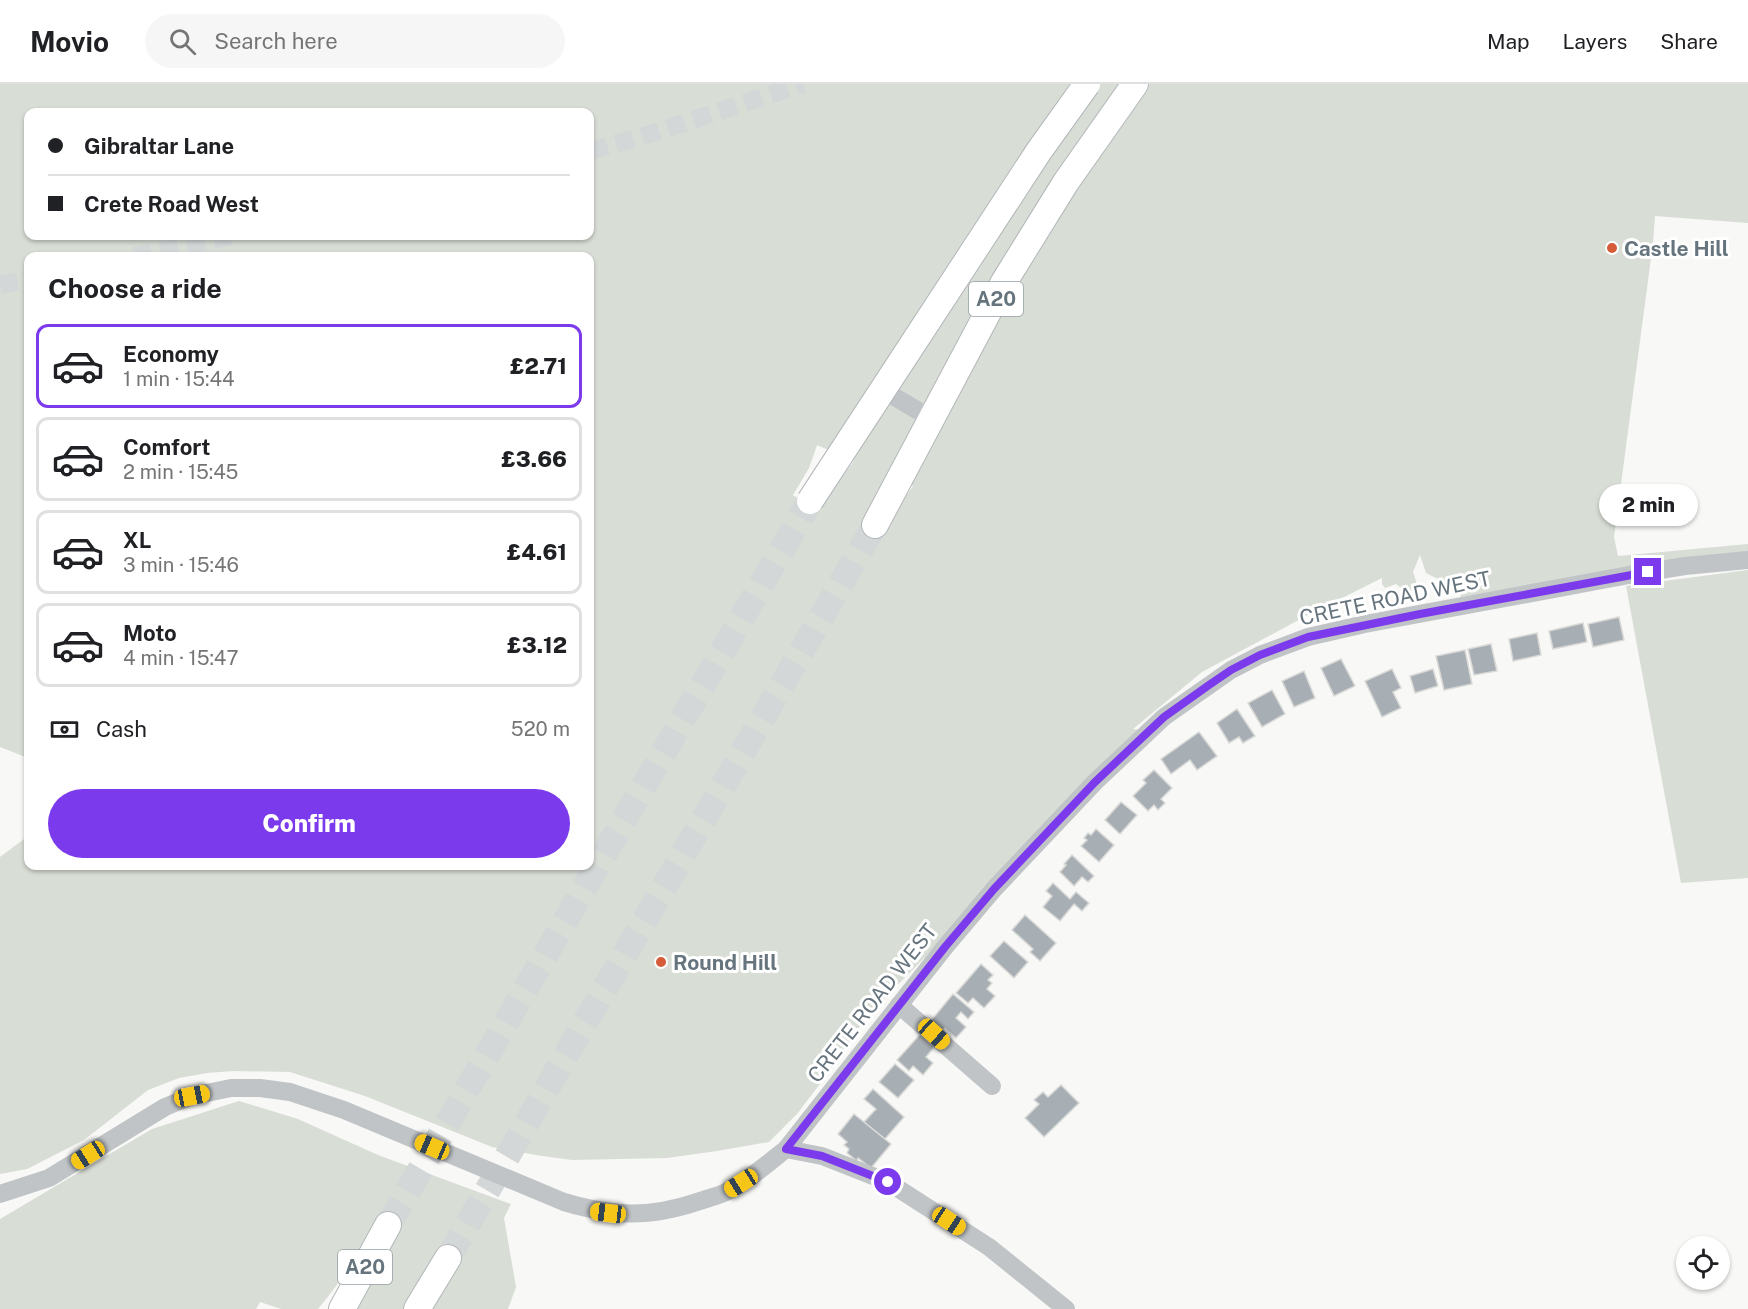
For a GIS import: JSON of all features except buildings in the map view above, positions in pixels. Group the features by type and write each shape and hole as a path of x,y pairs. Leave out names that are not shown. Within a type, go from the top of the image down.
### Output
{"highway":[{"name":"A20","path":"810,501 1039,151 1087,84"},
{"name":"A20","path":"875,525 1004,282 1066,182 1135,84"},
{"name":"A20","path":"342,1309 388,1225"},
{"path":"417,1309 448,1258"}],"street":[{"path":"883,390 932,419"},
{"name":"CRETE ROAD WEST","path":"0,1194 49,1179 165,1107 192,1096 231,1088 260,1088 290,1092 344,1110 564,1202 594,1211 622,1214 650,1213 678,1209 725,1193 757,1173 786,1149 994,889 1095,782 1164,717 1231,670 1260,655 1308,637 1353,627 1629,575 1685,566 1748,560"},
{"path":"899,1005 992,1086"},
{"path":"786,1149 822,1156 888,1182 989,1247 1066,1309"}],"shaded area":[{"path":"0,84 1748,84 1748,223 1655,216 1614,537 1618,556 1748,544 1748,554 1461,597 1458,589 1426,573 1420,555 1413,572 1418,587 1408,593 1396,584 1385,588 1382,578 1202,672 1133,729 1141,730 867,1016 797,1114 769,1142 667,1158 572,1160 492,1147 365,1096 290,1072 233,1071 179,1078 148,1090 84,1140 27,1169 0,1174 0,857 24,839 24,870 594,870 594,252 24,252 24,756 0,747","holes":["817,445 854,461 816,511 793,495 809,468","887,473 913,486 884,534 863,522"]},
{"path":"1748,570 1748,878 1681,883 1626,586"},
{"path":"239,1101 298,1119 378,1155 511,1204 504,1218 516,1287 508,1309 432,1309 449,1279 431,1262 423,1274 422,1282 405,1309 353,1309 380,1219 344,1275 318,1309 281,1309 260,1302 256,1309 0,1309 0,1219 152,1129"}],"tunnel":[{"path":"594,150 803,84"},
{"path":"153,252 212,240"},
{"path":"0,285 24,280"},
{"path":"388,1225 810,501"},
{"path":"448,1258 875,525"}],"place":[{"name":"Castle Hill","path":"1612,248"},
{"name":"Round Hill","path":"661,962"}],"route":[{"path":"888,1182 822,1156 786,1149 945,947 994,889 1095,782 1164,717 1231,670 1260,655 1308,637 1365,624 1648,572"}]}
